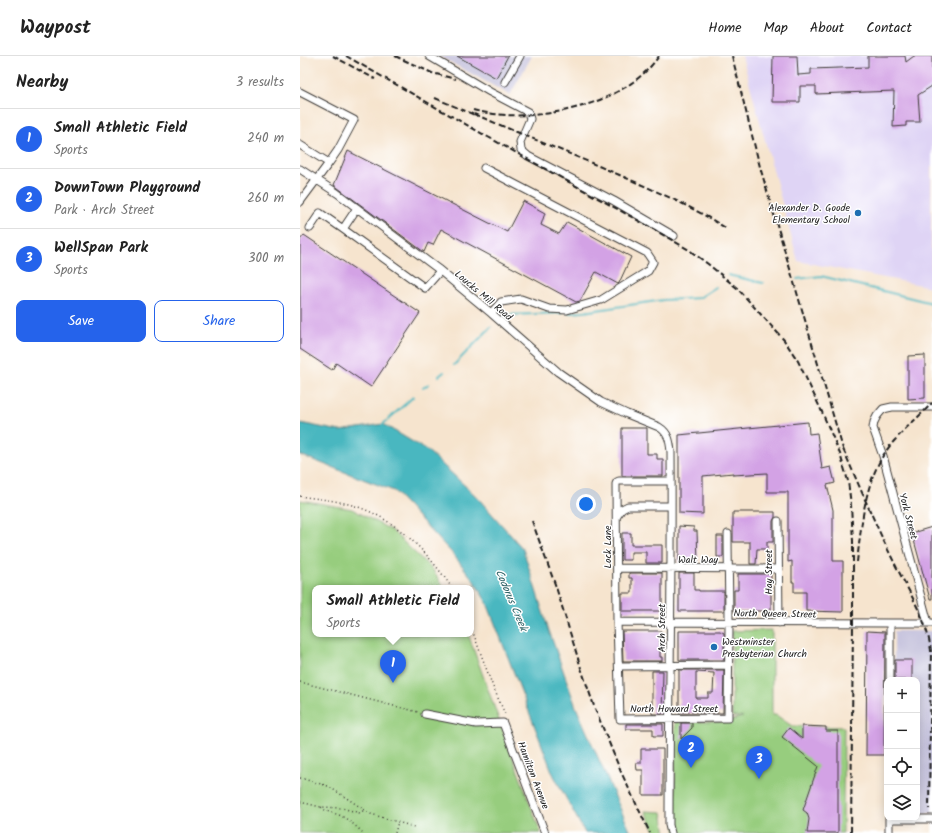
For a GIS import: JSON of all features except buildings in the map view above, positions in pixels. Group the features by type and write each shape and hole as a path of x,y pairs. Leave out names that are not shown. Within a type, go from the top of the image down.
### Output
{"street":[{"path":"429,56 490,92 528,112 530,119 520,142 521,150 528,156 614,201 674,236"},
{"path":"505,82 520,56"},
{"path":"300,92 354,120 338,150 316,180 302,194 300,202"},
{"path":"300,145 329,163"},
{"path":"484,168 647,253 653,262 648,271 601,300 567,310 549,309 521,299 501,302 491,313"},
{"name":"Loucks Mill Road","path":"300,169 337,193 440,271 491,313 558,372 608,405 659,427"},
{"path":"343,229 357,208"},
{"path":"310,228 320,213 425,288 440,271"},
{"name":"York Street","path":"930,623 883,456 873,428 876,416 883,409 892,407 932,407"},
{"name":"Arch Street","path":"659,427 664,429 670,441 671,665 669,719 669,825 671,833"},
{"name":"Lock Lane","path":"620,718 617,622 616,484 619,481 671,481"},
{"path":"617,516 625,506 671,506"},
{"name":"Hay Street","path":"778,521 779,623"},
{"path":"619,666 728,665 728,534"},
{"name":"Walt Way","path":"617,568 779,569"},
{"name":"North Queen Street","path":"617,622 930,623"},
{"path":"890,623 890,677"},
{"name":"North Howard Street","path":"620,718 728,718 728,665"},
{"name":"Hamilton Avenue","path":"425,714 476,724 503,724 545,833"},
{"path":"920,819 932,819"},
{"path":"889,821 889,833"}],"path":[{"path":"300,496 351,504 376,514 403,533 419,547 432,560 450,585"},
{"path":"300,682 425,714"},
{"path":"300,778 328,786 371,814 414,827"},
{"path":"300,802 321,807 342,808 360,813 364,810"},
{"path":"321,807 326,812 340,816 359,828 363,833"},
{"path":"395,833 398,822"}],"shaded area":[{"path":"439,56 532,56 510,95"},
{"name":"Alexander D. Goode Elementary School","path":"742,56 932,56 931,287 798,261"},
{"path":"894,631 932,631 932,813 920,813 920,677 894,677"}],"green space":[{"path":"300,500 352,509 391,530 433,570 442,585 312,585 312,637 469,637 541,833 300,833"},
{"path":"772,630 772,715 776,715 792,726 844,727 843,833 677,833 675,830 675,722 724,722 743,717 732,717 732,631"},
{"path":"645,811 662,812 666,833 656,833"}],"water":[{"name":"Codorus Creek","path":"300,423 340,431 383,424 428,451 477,497 523,549 546,622 576,707 631,833 585,833 553,774 487,603 472,578 451,552 394,491 300,455"}],"waterway":[{"path":"728,275 763,283"},
{"path":"797,279 821,276 932,303"},
{"path":"568,313 663,300 699,298 716,287"},
{"path":"506,315 563,313"},
{"path":"454,365 491,327"},
{"path":"439,376 444,372"},
{"path":"423,388 429,384"},
{"path":"381,426 413,397"}],"railway":[{"path":"333,56 375,79"},
{"path":"346,56 689,250 737,288 784,340 798,361 840,454 848,481 851,505 853,541 851,833"},
{"path":"395,56 432,73 456,79"},
{"path":"473,110 493,114 535,115 577,107 597,101 633,82 647,70 659,56"},
{"path":"732,56 760,167 843,449"},
{"path":"435,98 477,116"},
{"path":"474,114 658,192 700,213 727,229"},
{"path":"857,562 863,513 871,482 877,467 895,440 932,403"},
{"path":"843,449 879,531 921,615 929,638 931,651 929,809"},
{"path":"532,521 556,587 594,706 621,772 650,833"}],"place":[{"name":"Alexander D. Goode Elementary School","path":"858,213"},
{"name":"Westminster Presbyterian Church","path":"714,647"},
{"name":"Small Athletic Field","path":"393,683"},
{"name":"DownTown Playground","path":"691,768"},
{"name":"WellSpan Park","path":"759,779"}]}
